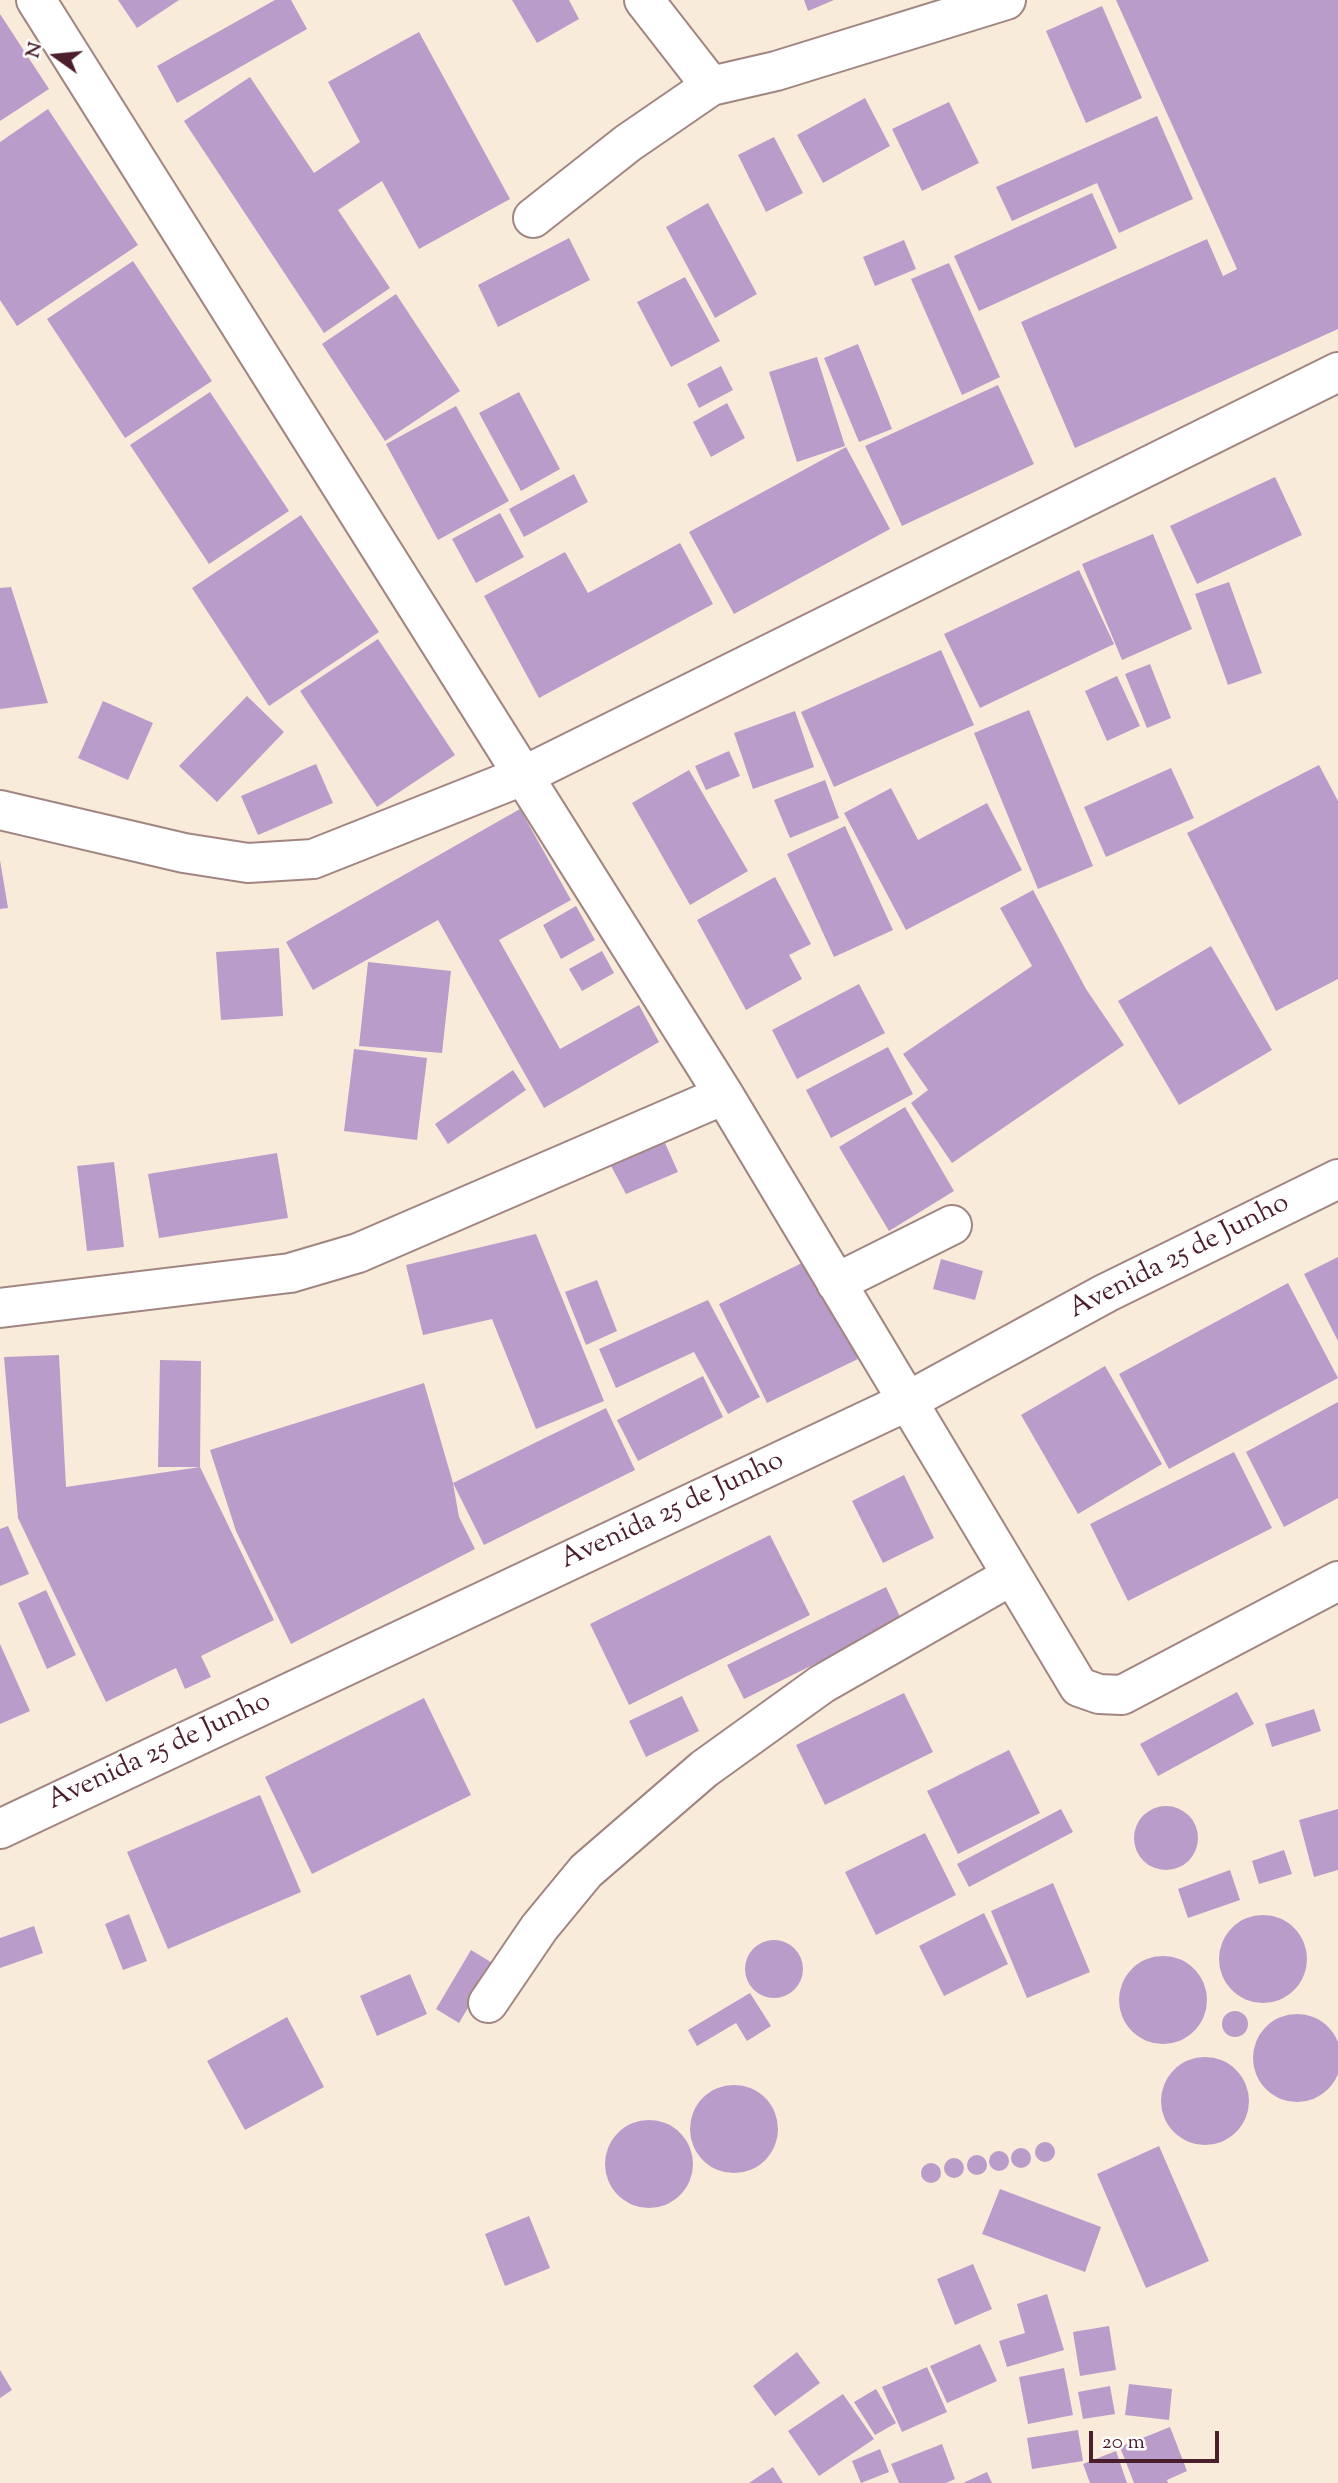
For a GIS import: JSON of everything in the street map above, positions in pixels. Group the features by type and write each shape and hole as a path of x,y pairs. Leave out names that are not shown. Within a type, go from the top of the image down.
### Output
{"street":[{"path":"36,0 724,1095 1079,1687 1098,1694 1122,1695 1338,1581"},
{"path":"644,0 711,86"},
{"path":"533,218 628,144 711,86 776,71 1006,0"},
{"path":"0,810 184,853 247,863 313,859 525,775 1338,372"},
{"path":"0,1308 290,1273 347,1256 423,1227 724,1095"},
{"name":"Avenida 25 de Junho","path":"0,1829 906,1402 1106,1293 1338,1178"},
{"path":"836,1283 953,1225"},
{"path":"488,2003 539,1927 586,1871 704,1769 822,1684 1011,1576"}],"building":[{"path":"118,0 179,0 137,28"},
{"path":"275,0 291,0 307,29 177,103 157,66"},
{"path":"512,0 569,0 579,19 537,43"},
{"path":"804,0 834,0 808,11"},
{"path":"1116,0 1338,0 1338,329 1075,448 1021,322 1207,239 1223,276 1237,269"},
{"path":"1102,6 1142,98 1086,123 1046,31"},
{"path":"0,14 49,89 0,121"},
{"path":"419,32 510,199 419,249 382,181 338,210 390,288 324,333 184,121 250,77 314,173 360,142 328,82"},
{"path":"865,98 890,146 823,183 797,135"},
{"path":"949,102 979,163 922,191 892,129"},
{"path":"48,109 138,245 17,326 0,300 0,142"},
{"path":"1157,116 1193,199 1119,233 1097,183 1012,221 996,187"},
{"path":"774,137 803,193 766,212 738,155"},
{"path":"1092,193 1117,248 979,311 954,256"},
{"path":"708,203 757,294 715,318 666,227"},
{"path":"569,238 590,280 498,327 478,285"},
{"path":"904,240 916,269 875,286 863,257"},
{"path":"133,261 212,381 125,438 47,319"},
{"path":"949,263 1000,377 962,395 911,279"},
{"path":"685,277 720,341 671,367 637,302"},
{"path":"396,294 460,391 385,441 322,344"},
{"path":"858,344 892,429 859,442 824,358"},
{"path":"817,357 845,446 797,462 769,372"},
{"path":"721,366 733,390 699,408 687,384"},
{"path":"998,385 1034,464 902,526 865,446"},
{"path":"210,392 289,511 209,564 130,445"},
{"path":"519,392 560,469 521,491 479,413"},
{"path":"727,403 745,438 711,457 693,422"},
{"path":"456,406 509,501 438,540 386,444"},
{"path":"846,447 890,529 734,614 689,532"},
{"path":"574,474 588,502 524,537 509,509"},
{"path":"1275,477 1302,535 1197,584 1170,526"},
{"path":"500,513 524,557 476,583 452,539"},
{"path":"301,515 379,632 269,706 192,588"},
{"path":"1153,534 1192,629 1122,660 1082,564"},
{"path":"680,543 713,604 539,698 484,596 565,552 588,593"},
{"path":"1079,570 1114,644 980,708 944,634"},
{"path":"1229,582 1262,673 1228,685 1195,594"},
{"path":"11,587 48,703 0,709 0,588"},
{"path":"378,639 455,755 377,807 300,691"},
{"path":"941,650 974,725 834,787 801,712"},
{"path":"1150,664 1171,718 1147,728 1125,674"},
{"path":"1117,676 1140,726 1107,741 1085,691"},
{"path":"247,696 284,732 217,802 179,766"},
{"path":"103,701 153,723 128,780 78,758"},
{"path":"1029,710 1093,866 1038,889 974,733"},
{"path":"795,711 814,767 753,789 734,733"},
{"path":"729,751 740,776 706,790 695,766"},
{"path":"316,764 333,803 258,835 241,796"},
{"path":"1319,765 1338,801 1338,979 1276,1011 1187,833"},
{"path":"1171,768 1194,818 1106,857 1084,807"},
{"path":"689,770 748,871 690,905 632,803"},
{"path":"825,780 839,818 790,838 774,800"},
{"path":"891,788 918,840 987,803 1022,870 906,930 844,813"},
{"path":"520,809 571,900 499,940 560,1049 639,1005 659,1042 544,1108 438,920 313,990 286,942"},
{"path":"845,826 893,930 834,957 787,854"},
{"path":"0,860 8,908 0,909"},
{"path":"775,877 811,944 789,955 802,979 746,1010 697,920"},
{"path":"1033,890 1086,989 1124,1045 952,1163 911,1103 928,1090 903,1054 1032,966 1000,908"},
{"path":"576,906 595,940 561,959 543,925"},
{"path":"1211,946 1272,1050 1179,1105 1118,1001"},
{"path":"279,948 283,1016 221,1020 216,952"},
{"path":"602,951 614,973 582,991 569,969"},
{"path":"368,962 451,971 442,1053 359,1046"},
{"path":"859,984 885,1033 797,1079 772,1030"},
{"path":"888,1047 913,1094 831,1138 806,1090"},
{"path":"354,1049 427,1058 417,1140 344,1131"},
{"path":"513,1070 526,1090 448,1144 435,1124"},
{"path":"905,1107 954,1191 889,1231 839,1147"},
{"path":"665,1143 678,1172 626,1194 610,1164"},
{"path":"277,1153 288,1218 159,1238 148,1174"},
{"path":"114,1162 124,1247 87,1251 77,1166"},
{"path":"536,1234 604,1401 536,1429 492,1319 423,1335 406,1265"},
{"path":"1338,1257 1338,1341 1304,1274"},
{"path":"810,1259 858,1359 767,1403 719,1304"},
{"path":"941,1259 983,1271 975,1300 933,1289"},
{"path":"597,1280 617,1331 586,1345 565,1292"},
{"path":"1288,1283 1338,1378 1169,1469 1119,1374"},
{"path":"708,1300 760,1397 728,1414 694,1352 616,1388 599,1349"},
{"path":"59,1355 66,1487 200,1467 274,1620 201,1656 211,1677 185,1689 176,1668 106,1702 18,1518 4,1357"},
{"path":"160,1360 201,1361 200,1467 158,1467"},
{"path":"1105,1366 1162,1464 1078,1514 1021,1415"},
{"path":"703,1376 723,1417 638,1461 617,1420"},
{"path":"424,1383 453,1483 459,1517 475,1549 291,1644 236,1531 210,1450"},
{"path":"1338,1402 1338,1498 1284,1527 1246,1452"},
{"path":"606,1408 635,1470 484,1545 453,1483"},
{"path":"1234,1452 1272,1528 1128,1601 1090,1524"},
{"path":"904,1475 934,1538 883,1563 852,1501"},
{"path":"8,1526 29,1574 0,1586 0,1529"},
{"path":"770,1535 810,1615 629,1705 590,1624"},
{"path":"886,1587 902,1621 744,1699 727,1665"},
{"path":"46,1590 76,1655 47,1669 18,1603"},
{"path":"0,1644 30,1711 0,1724"},
{"path":"1237,1692 1254,1724 1158,1776 1140,1744"},
{"path":"904,1693 933,1752 825,1805 796,1745"},
{"path":"682,1696 699,1731 646,1757 629,1721"},
{"path":"424,1698 471,1795 312,1874 265,1777"},
{"path":"1314,1709 1321,1731 1272,1747 1265,1724"},
{"path":"1009,1750 1040,1813 958,1854 927,1791"},
{"path":"260,1795 301,1892 168,1949 127,1852"},
{"path":"1166,1806 1178,1808 1189,1815 1196,1826 1196,1850 1189,1861 1178,1868 1166,1870 1154,1868 1143,1861 1136,1850 1134,1838 1136,1826 1143,1815 1154,1808"},
{"path":"1061,1809 1073,1832 969,1887 957,1864"},
{"path":"1338,1809 1338,1870 1314,1877 1299,1820"},
{"path":"925,1833 956,1895 876,1935 845,1872"},
{"path":"1284,1850 1292,1874 1259,1884 1252,1861"},
{"path":"1230,1870 1240,1900 1188,1918 1178,1889"},
{"path":"1053,1883 1090,1972 1027,1998 991,1911"},
{"path":"984,1913 1008,1964 944,1996 919,1946"},
{"path":"129,1914 147,1961 123,1970 105,1924"},
{"path":"1254,1915 1272,1915 1288,1922 1300,1934 1307,1950 1307,1968 1300,1984 1288,1996 1272,2003 1254,2003 1238,1996 1226,1984 1219,1968 1219,1950 1226,1934 1238,1922"},
{"path":"34,1926 43,1953 0,1968 0,1938"},
{"path":"768,1940 780,1940 795,1948 803,1963 803,1975 795,1990 780,1998 768,1998 753,1990 745,1975 745,1963 753,1948"},
{"path":"471,1950 494,1964 459,2023 436,2009"},
{"path":"1154,1956 1172,1956 1188,1963 1200,1975 1207,1991 1207,2009 1200,2025 1188,2037 1172,2044 1154,2044 1138,2037 1126,2025 1119,2009 1119,1991 1126,1975 1138,1963"},
{"path":"410,1974 427,2014 377,2036 360,1996"},
{"path":"750,1993 771,2026 747,2041 736,2023 697,2046 688,2030"},
{"path":"1235,2011 1244,2015 1248,2024 1244,2033 1235,2037 1226,2033 1222,2024 1226,2015"},
{"path":"1297,2014 1314,2017 1328,2027 1338,2041 1341,2058 1338,2075 1328,2089 1314,2099 1297,2102 1280,2099 1266,2089 1256,2075 1253,2058 1256,2041 1266,2027 1280,2017"},
{"path":"287,2017 324,2087 245,2130 207,2061"},
{"path":"1205,2057 1230,2064 1242,2076 1249,2101 1242,2126 1230,2138 1205,2145 1180,2138 1168,2126 1161,2101 1168,2076 1180,2064"},
{"path":"725,2085 743,2085 759,2092 771,2104 778,2120 778,2138 771,2154 759,2166 743,2173 725,2173 709,2166 697,2154 690,2138 690,2120 697,2104 709,2092"},
{"path":"649,2120 674,2127 686,2139 693,2164 686,2189 674,2201 649,2208 624,2201 612,2189 605,2164 612,2139 624,2127"},
{"path":"1045,2142 1052,2145 1055,2152 1052,2159 1045,2162 1038,2159 1035,2152 1038,2145"},
{"path":"1159,2146 1209,2261 1146,2288 1097,2174"},
{"path":"1021,2148 1028,2151 1031,2158 1028,2165 1021,2168 1014,2165 1011,2158 1014,2151"},
{"path":"999,2151 1006,2154 1009,2161 1006,2168 999,2171 992,2168 989,2161 992,2154"},
{"path":"977,2155 984,2158 987,2165 984,2172 977,2175 970,2172 967,2165 970,2158"},
{"path":"954,2158 961,2161 964,2168 961,2175 954,2178 947,2175 944,2168 947,2161"},
{"path":"931,2163 938,2166 941,2173 938,2180 931,2183 924,2180 921,2173 924,2166"},
{"path":"1000,2189 1101,2227 1085,2272 982,2234"},
{"path":"529,2216 550,2268 505,2286 485,2234"},
{"path":"973,2264 992,2309 955,2325 937,2279"},
{"path":"1047,2294 1064,2350 1007,2367 999,2341 1025,2333 1017,2304"},
{"path":"1109,2326 1116,2370 1080,2376 1073,2332"},
{"path":"980,2344 997,2381 947,2403 930,2366"},
{"path":"797,2352 820,2383 775,2416 753,2386"},
{"path":"927,2367 947,2412 902,2432 882,2387"},
{"path":"1064,2368 1073,2415 1028,2424 1019,2377"},
{"path":"0,2370 12,2390 0,2398"},
{"path":"1129,2384 1172,2389 1169,2420 1125,2415"},
{"path":"1110,2386 1115,2414 1083,2419 1078,2392"},
{"path":"876,2389 896,2423 875,2435 854,2402"},
{"path":"843,2394 874,2439 819,2476 788,2431"},
{"path":"1170,2427 1187,2471 1167,2480 1168,2483 1134,2483 1120,2447"},
{"path":"1078,2430 1083,2461 1032,2469 1027,2438"},
{"path":"942,2444 955,2479 946,2483 899,2483 891,2464"},
{"path":"880,2449 889,2472 861,2483 852,2461"},
{"path":"1116,2451 1127,2483 1090,2483 1083,2464"},
{"path":"773,2467 783,2483 749,2483"},
{"path":"987,2472 992,2483 963,2483"}]}
